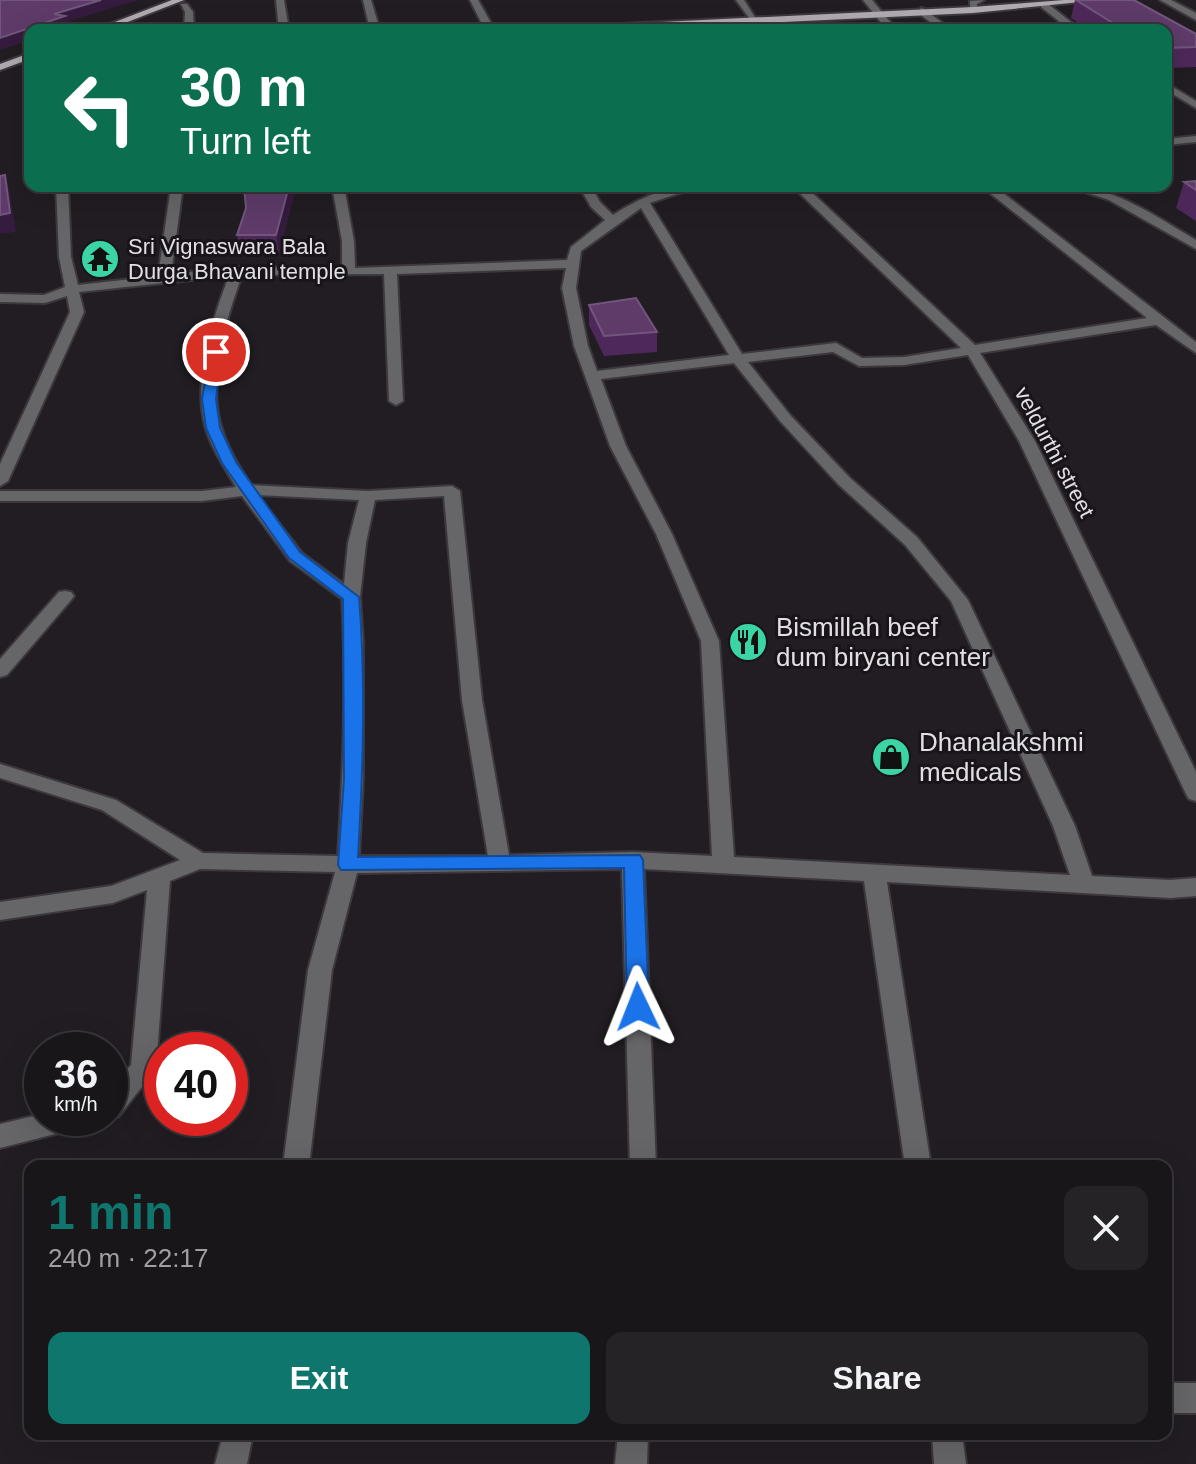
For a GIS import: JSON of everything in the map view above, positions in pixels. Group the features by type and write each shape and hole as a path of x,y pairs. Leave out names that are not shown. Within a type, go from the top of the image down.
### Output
{"main road":[{"path":"702,24 921,11 974,3 1044,5 1096,0"},
{"path":"117,24 196,1"},
{"path":"134,24 182,3"},
{"path":"0,67 24,61"},
{"path":"0,75 24,63"}],"street":[{"path":"280,0 283,24"},
{"path":"367,0 373,24"},
{"path":"474,0 487,24"},
{"path":"740,0 755,20"},
{"path":"867,0 888,24"},
{"path":"1164,0 1196,17"},
{"path":"182,3 189,12 189,24"},
{"path":"1044,5 1068,24"},
{"path":"921,11 939,24"},
{"path":"1172,90 1196,105"},
{"path":"1172,141 1196,139"},
{"path":"0,481 77,312 65,257 62,192"},
{"path":"164,278 176,192"},
{"path":"339,192 348,241 349,272"},
{"path":"588,192 610,219"},
{"path":"655,192 643,202 610,219 575,250 569,288 581,346 618,446 664,534 710,641 723,864"},
{"name":"veldurthi street","path":"804,192 971,349 1027,441 1196,794"},
{"path":"995,192 1196,349"},
{"path":"1093,192 1113,198 1196,245"},
{"path":"643,202 738,359 785,418 844,481 911,541 959,600 1064,826 1084,884"},
{"path":"0,298 45,299 73,289 237,271 349,272 572,264"},
{"path":"390,270 396,401"},
{"path":"237,271 221,310 209,399 213,428 229,463 294,555 351,597"},
{"path":"592,376 836,347 859,362 904,361 1159,320"},
{"path":"0,496 202,496 248,490 368,496 452,491 472,700 500,864"},
{"path":"297,1160 320,970 348,865 353,764 351,597 357,543 368,496"},
{"path":"0,671 65,596"},
{"path":"0,771 109,805 199,861"},
{"path":"0,911 113,894 199,861 348,865 633,860 1170,889 1196,887"},
{"path":"633,860 643,1160"},
{"path":"874,871 917,1160"},
{"path":"128,1087 143,1069 159,876"},
{"path":"0,1136 24,1130"},
{"path":"1172,1398 1196,1398"},
{"path":"231,1464 237,1440"},
{"path":"631,1464 633,1440"},
{"path":"948,1440 950,1464"}],"building":[{"path":"0,0 101,0 54,14 65,16 41,24 24,24 24,30 0,38"},
{"path":"1076,0 1134,0 1196,34 1196,47 1172,48 1172,24 1114,24"},
{"path":"5,175 10,213 0,215 0,176"},
{"path":"1196,181 1196,190 1184,182"},
{"path":"245,192 287,192 276,235 237,235 246,208"},
{"path":"636,298 657,332 604,336 589,305"}],"place":[{"name":"Sri Vignaswara Bala Durga Bhavani temple","path":"100,259"},
{"name":"Bismillah beef dum biryani center","path":"748,642"},
{"name":"Dhanalakshmi medicals","path":"891,757"}],"route":[{"path":"216,352 209,399 213,428 229,463 294,555 351,597 354,642 353,779 348,865 633,860 638,1007"}]}
